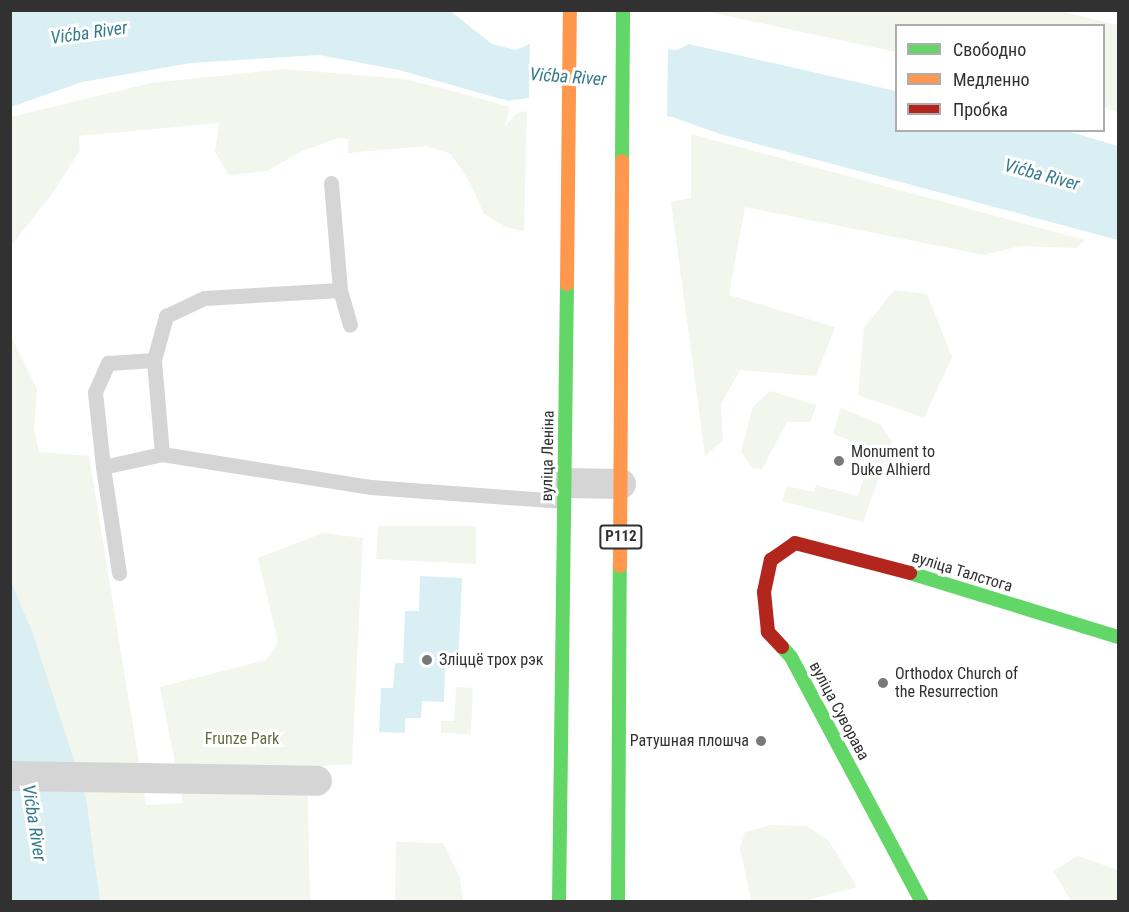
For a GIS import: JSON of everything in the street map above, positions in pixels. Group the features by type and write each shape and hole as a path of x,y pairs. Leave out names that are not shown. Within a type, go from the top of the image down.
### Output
{"main road":[{"name":"вуліца Леніна","path":"559,902 563,492 570,193 570,10"},
{"name":"Р112","path":"618,902 623,10"},
{"name":"вуліца Талстога","path":"795,543 919,575 1119,637"},
{"name":"вуліца Суворава","path":"795,543 771,560 764,591 768,632 791,657 922,902"}],"street":[{"path":"563,492 621,484"},
{"path":"10,776 317,781"}],"lane":[{"path":"331,183 340,290 350,325"},
{"path":"162,454 154,360 166,316 204,298 340,290"},
{"path":"119,573 103,467 95,392 108,363 154,360"},
{"path":"103,467 162,454 371,487 563,492"}],"green space":[{"path":"704,11 1060,11 1118,25 1118,113 1105,107 1105,24 895,24 895,52"},
{"path":"285,69 404,79 460,93 510,107 505,126 517,113 527,111 524,231 508,228 484,214 469,181 451,154 427,146 348,153 348,139 338,138 302,151 267,171 229,175 215,152 219,123 79,136 80,150 54,191 11,246 11,117 151,83"},
{"path":"691,134 1085,240 1076,248 1020,246 984,255 745,207 729,295 835,327 816,376 740,370 721,404 723,440 705,456 671,202 691,198"},
{"path":"894,290 927,294 952,357 924,418 858,395 864,328"},
{"name":"Frunze Park","path":"10,334 37,389 34,429 39,452 89,456 146,805 183,803 160,687 266,660 278,642 258,558 323,533 363,538 352,764 307,767 310,901 11,901"},
{"path":"770,391 817,405 810,422 787,422 762,469 752,468 741,451 753,407"},
{"path":"841,408 880,424 892,441 863,522 782,501 787,486 814,492 816,485 858,496 873,448 833,434"},
{"path":"378,526 476,526 476,564 376,559"},
{"path":"456,687 473,688 471,734 441,733 441,721 454,721"},
{"path":"771,825 806,826 829,841 857,887 803,901 751,901 740,848 745,832"},
{"path":"396,842 443,843 460,877 463,901 395,901"},
{"path":"1078,856 1118,870 1118,901 1071,901 1053,871"}],"water":[{"name":"Vićba River","path":"449,10 492,44 516,50 540,39 677,50 689,44 895,91 895,132 1070,132 1118,146 1118,240 720,134 672,117 541,96 508,101 399,70 319,55 191,63 82,82 11,107 10,11"},
{"path":"420,576 462,578 458,668 445,668 444,702 422,701 421,718 405,718 405,733 379,732 381,688 393,688 395,663 403,663 405,611 419,611"},
{"name":"Vićba River","path":"10,579 33,634 86,797 100,901 11,901"}],"pier":[{"path":"539,37 668,46 667,120 529,99 530,41"}],"traffic: fast":[{"path":"622,161 623,10"},
{"path":"559,902 567,284"},
{"path":"618,902 620,566"},
{"path":"910,573 1118,637"},
{"path":"782,647 791,657 922,902"}],"traffic: slow":[{"path":"567,284 570,10"},
{"path":"620,566 622,161"}],"traffic: jam":[{"path":"782,647 768,632 764,592 771,560 795,543 910,573"}],"place":[{"name":"Monument to Duke Alhierd","path":"839,461"},
{"name":"Зліццё трох рэк","path":"427,660"},
{"name":"Orthodox Church of the Resurrection","path":"883,683"},
{"name":"Ратушная плошча","path":"761,741"}]}
